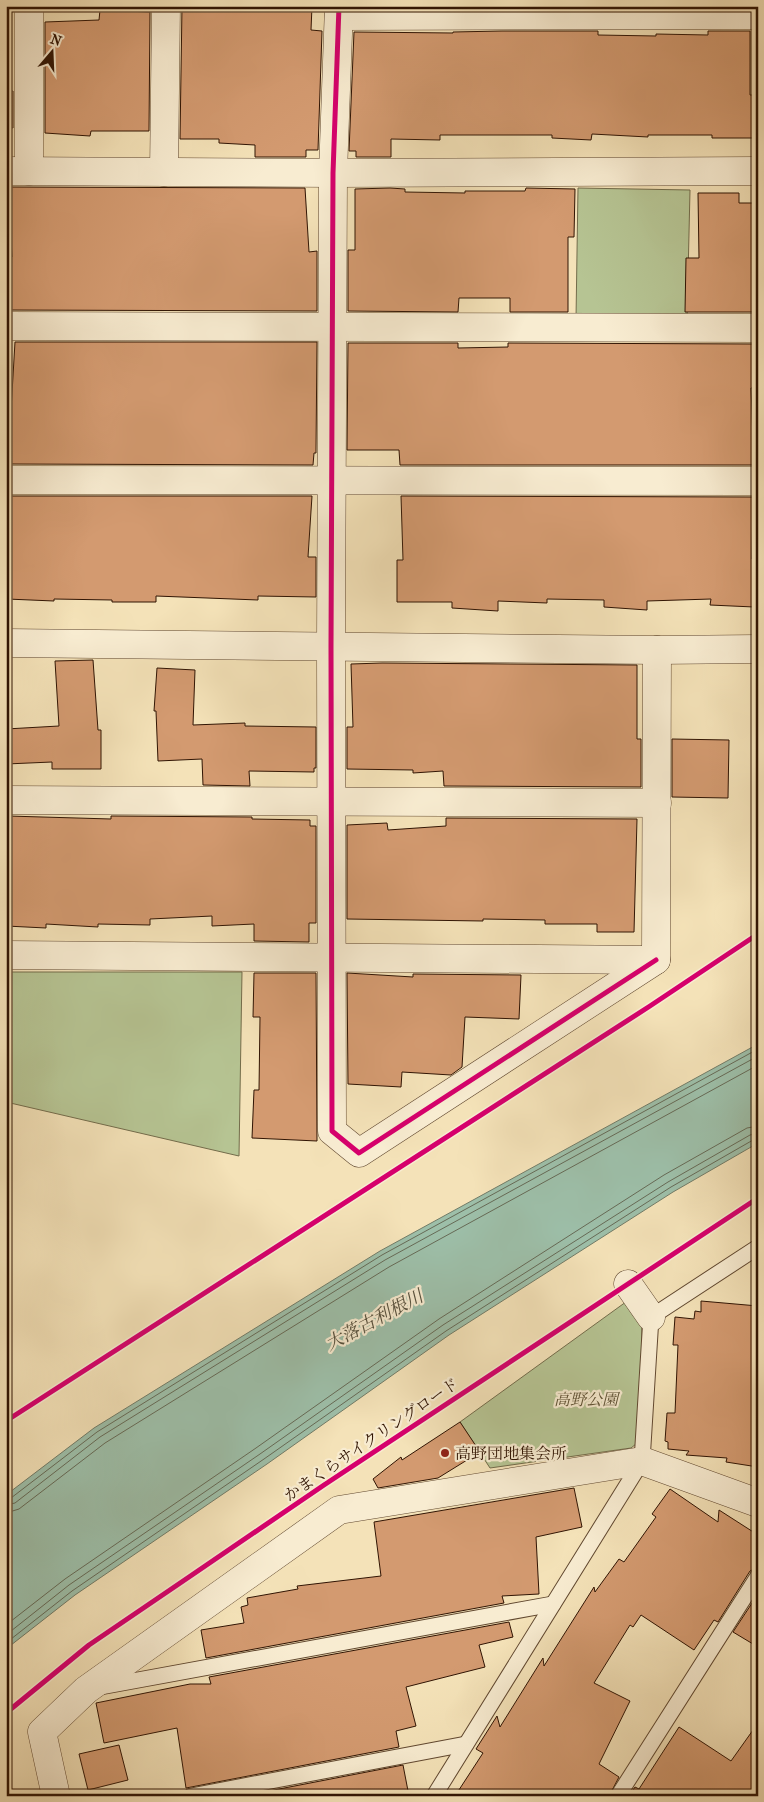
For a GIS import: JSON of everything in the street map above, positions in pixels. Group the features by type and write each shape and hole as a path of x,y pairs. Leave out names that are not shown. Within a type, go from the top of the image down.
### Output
{"street":[{"path":"29,6 18,171 333,173 758,171"},
{"path":"164,172 166,6"},
{"path":"656,960 359,1153 332,1131 333,957 330,647 332,327 333,173 339,11 758,15"},
{"path":"6,326 758,328"},
{"path":"6,480 758,480"},
{"path":"6,643 657,650 758,649"},
{"path":"656,960 657,650"},
{"path":"6,800 656,803"},
{"path":"6,955 656,960"},
{"path":"628,1284 651,1317"},
{"path":"56,1796 42,1732 86,1690 339,1510 642,1461 758,1503"}],"lane":[{"path":"434,1796 642,1461 651,1317 758,1247"},
{"path":"618,1796 758,1576"},
{"path":"86,1690 553,1604"},
{"path":"191,1796 466,1744"}],"green space":[{"path":"578,188 690,190 687,321 576,319"},
{"path":"6,972 242,972 239,1156 6,1102"},
{"name":"高野公園","path":"630,1299 642,1313 641,1440 631,1448 490,1468 460,1422"}],"water":[{"name":"大落古利根川","path":"758,1044 758,1143 673,1192 449,1335 267,1464 75,1595 6,1649 6,1495 94,1428 380,1251"}],"building":[{"path":"182,6 312,6 311,30 322,31 318,150 306,150 306,157 255,157 255,145 219,143 219,139 180,139"},
{"path":"100,10 150,12 149,131 91,131 90,136 45,133 45,22 99,20"},
{"path":"598,31 598,35 656,36 656,34 708,35 708,31 750,31 750,95 753,95 753,138 712,138 712,135 648,135 648,137 592,134 591,140 552,138 552,135 440,135 440,140 391,139 391,157 356,157 356,151 349,151 354,32 453,33"},
{"path":"6,91 13,91 13,128 6,127"},
{"path":"8,187 305,188 309,252 317,251 317,311 6,310 6,257 12,257"},
{"path":"526,188 575,189 574,237 568,237 568,312 510,312 510,298 459,298 458,312 348,311 348,250 355,250 355,189 405,189 405,192 465,193 465,191 525,191"},
{"path":"698,193 739,193 739,203 758,203 758,301 755,301 755,312 685,312 686,258 699,258"},
{"path":"15,342 317,342 316,453 314,453 313,465 11,464 11,456 6,456"},
{"path":"348,343 458,343 458,348 508,347 508,343 755,344 755,388 751,388 754,465 400,465 399,450 347,450"},
{"path":"9,496 312,496 308,557 316,557 316,597 258,596 258,600 156,596 156,602 7,599"},
{"path":"401,496 753,497 752,559 756,559 754,607 710,605 711,599 647,601 647,610 604,607 604,600 547,599 547,603 498,601 498,611 452,608 452,602 397,602 397,560 403,560"},
{"path":"93,660 98,730 101,730 101,769 52,769 52,762 6,764 6,729 59,726 55,661"},
{"path":"351,664 637,665 637,739 641,739 641,787 444,786 443,771 413,773 413,770 347,769 347,727 353,727"},
{"path":"157,668 195,670 193,725 245,723 245,726 316,727 316,768 314,768 314,772 249,771 250,786 203,785 202,759 158,761 156,711 154,711"},
{"path":"672,739 729,740 728,798 672,797"},
{"path":"8,816 111,819 111,816 252,817 252,819 310,820 310,826 316,826 316,923 309,923 309,942 254,941 254,924 212,926 212,916 150,919 150,925 98,924 98,927 46,924 46,928 6,926"},
{"path":"446,818 637,819 634,932 597,932 597,924 545,924 545,920 347,919 347,825 387,823 388,830 446,826"},
{"path":"254,973 316,973 317,1141 252,1138 254,1090 259,1090 260,1017 253,1017"},
{"path":"347,973 413,977 413,974 521,975 519,1019 465,1017 462,1067 451,1075 402,1072 401,1087 348,1084"},
{"path":"701,1301 758,1306 758,1467 726,1462 727,1458 686,1455 689,1451 668,1449 668,1442 665,1441 667,1413 675,1413 678,1345 673,1345 675,1317 694,1319 695,1311 701,1312"},
{"name":"高野団地集会所","path":"460,1422 480,1452 438,1478 378,1488 373,1479 401,1457 402,1460"},
{"path":"574,1488 582,1527 536,1537 539,1594 502,1596 504,1603 206,1658 201,1630 244,1623 241,1607 248,1605 247,1598 298,1589 297,1586 381,1576 374,1522"},
{"path":"670,1489 718,1522 719,1510 758,1535 758,1567 750,1571 718,1622 714,1620 694,1650 641,1615 633,1627 630,1625 594,1683 630,1701 599,1764 619,1777 609,1796 455,1796 483,1753 476,1749 497,1716 500,1727 543,1658 544,1666 594,1587 595,1592 619,1559 624,1562 656,1517 652,1514"},
{"path":"758,1594 758,1647 733,1632"},
{"path":"509,1622 513,1637 479,1645 485,1667 406,1687 416,1726 396,1731 399,1747 186,1788 177,1728 104,1743 96,1703 190,1684 211,1684 209,1677"},
{"path":"758,1723 758,1796 629,1796 635,1787 639,1789 679,1727 731,1761"},
{"path":"119,1745 128,1780 88,1790 79,1754"},
{"path":"403,1765 409,1796 243,1796"}],"cycle path":[{"path":"339,6 333,173 331,647 332,1131 359,1153 656,960"},
{"path":"6,1421 650,1006 758,934"},
{"name":"かまくらサイクリングロード","path":"6,1713 89,1645 324,1485 758,1198"}],"place":[{"name":"高野団地集会所","path":"445,1453"}]}
